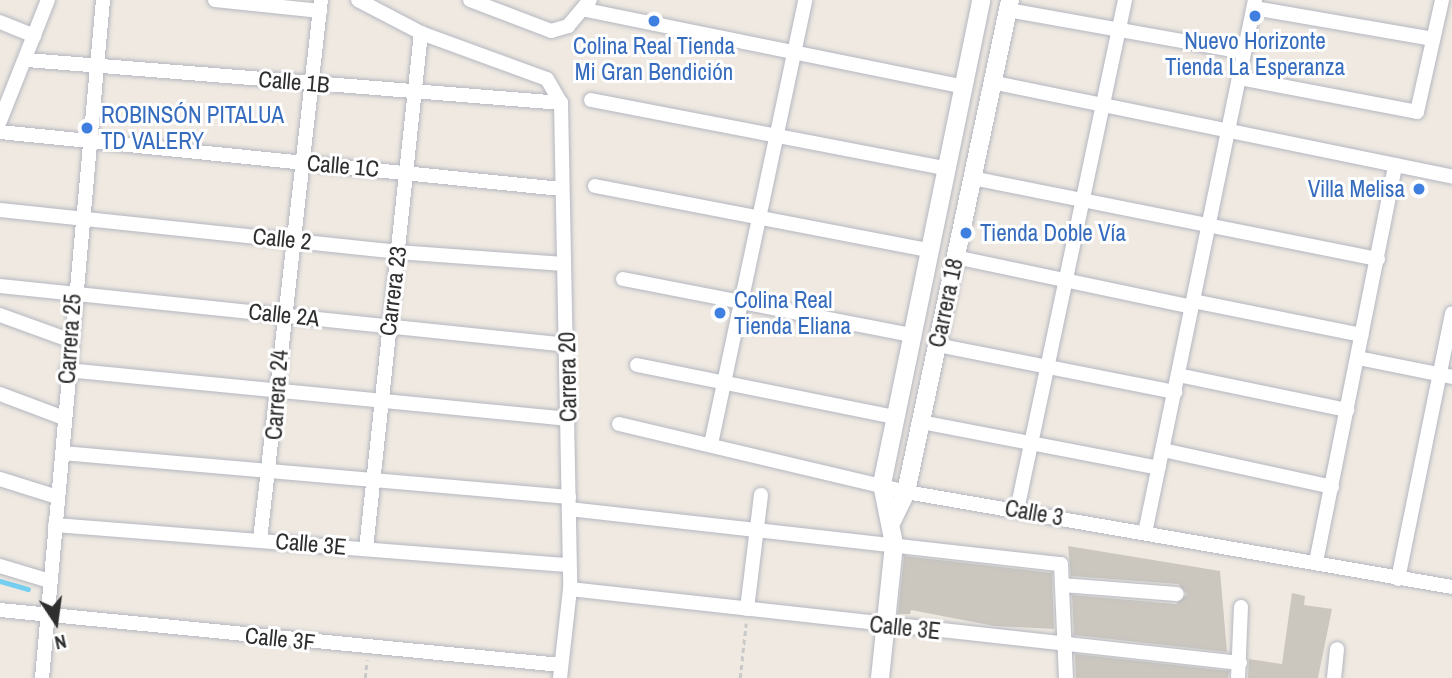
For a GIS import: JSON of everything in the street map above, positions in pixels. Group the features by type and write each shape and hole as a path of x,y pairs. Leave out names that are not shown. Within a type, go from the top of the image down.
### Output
{"street":[{"path":"0,121 5,96 27,60 48,0"},
{"name":"Carrera 25","path":"43,678 69,340 103,0"},
{"path":"215,0 321,6"},
{"path":"358,0 421,33 547,79 561,103"},
{"path":"470,0 551,31 568,26 588,5 792,55 964,87"},
{"path":"710,444 773,136 805,0"},
{"name":"Carrera 18","path":"880,678 894,544 892,521 882,484 981,0"},
{"path":"1017,510 1125,0"},
{"path":"1145,533 1254,4 1433,39"},
{"path":"1009,5 1118,29 1244,52"},
{"name":"Carrera 18","path":"892,521 906,492 1009,5"},
{"path":"1239,78 1417,112 1433,39 1445,5"},
{"name":"Carrera 24","path":"260,540 271,469 283,315 321,6"},
{"path":"0,22 34,36"},
{"name":"Carrera 23","path":"366,549 376,481 388,326 421,33"},
{"name":"Calle 1B","path":"27,60 413,94 561,103"},
{"path":"991,82 1452,177"},
{"path":"591,100 948,169"},
{"name":"Carrera 20","path":"560,672 570,589 567,565 569,419 561,189 561,103"},
{"name":"Calle 1C","path":"0,132 561,189"},
{"path":"1316,562 1395,165"},
{"path":"972,178 1378,259"},
{"path":"595,186 931,251"},
{"name":"Calle 2","path":"0,210 81,216 397,252 564,264"},
{"path":"956,257 1065,283 1362,335"},
{"path":"623,279 911,335"},
{"name":"Calle 2A","path":"0,286 568,345"},
{"path":"919,298 946,304"},
{"path":"1398,579 1446,376 1452,313"},
{"path":"0,315 69,340"},
{"path":"937,345 1175,392"},
{"path":"1358,358 1446,376"},
{"path":"636,365 724,385 894,417"},
{"path":"67,370 569,419"},
{"path":"1178,375 1347,410"},
{"path":"0,394 64,418"},
{"path":"921,422 1159,468"},
{"name":"Calle 3","path":"619,424 882,484 906,492 1452,587"},
{"path":"1163,450 1332,487"},
{"path":"62,453 271,469 569,503 758,530 1061,564 1066,678"},
{"path":"0,479 58,497"},
{"path":"747,609 761,495"},
{"name":"Calle 3E","path":"55,525 567,565"},
{"path":"0,566 50,581"},
{"path":"1062,584 1177,594"},
{"name":"Calle 3E","path":"570,589 1240,663"},
{"path":"1238,678 1241,607"},
{"name":"Calle 3F","path":"0,610 47,613 560,672"},
{"path":"1334,678 1337,649"}],"path":[{"path":"740,678 747,609"},
{"path":"365,678 368,649"}],"building":[{"path":"1068,546 1220,571 1227,652 1074,635 1072,595 1176,604 1187,594 1178,584 1071,576"},
{"path":"904,556 1052,573 1054,629 994,626 911,610 910,614 898,614"},
{"path":"1292,593 1305,596 1304,605 1332,609 1318,678 1248,678 1249,659 1282,664"},
{"path":"1075,654 1229,671 1228,678 1076,678"}],"waterway":[{"path":"0,581 28,589"}],"place":[{"name":"Nuevo Horizonte Tienda La Esperanza","path":"1255,16"},
{"name":"Colina Real Tienda Mi Gran Bendición","path":"654,21"},
{"name":"ROBINSÓN PITALUA TD VALERY","path":"87,128"},
{"name":"Villa Melisa","path":"1419,189"},
{"name":"Tienda Doble Vía","path":"966,233"},
{"name":"Colina Real Tienda Eliana","path":"720,313"}]}
